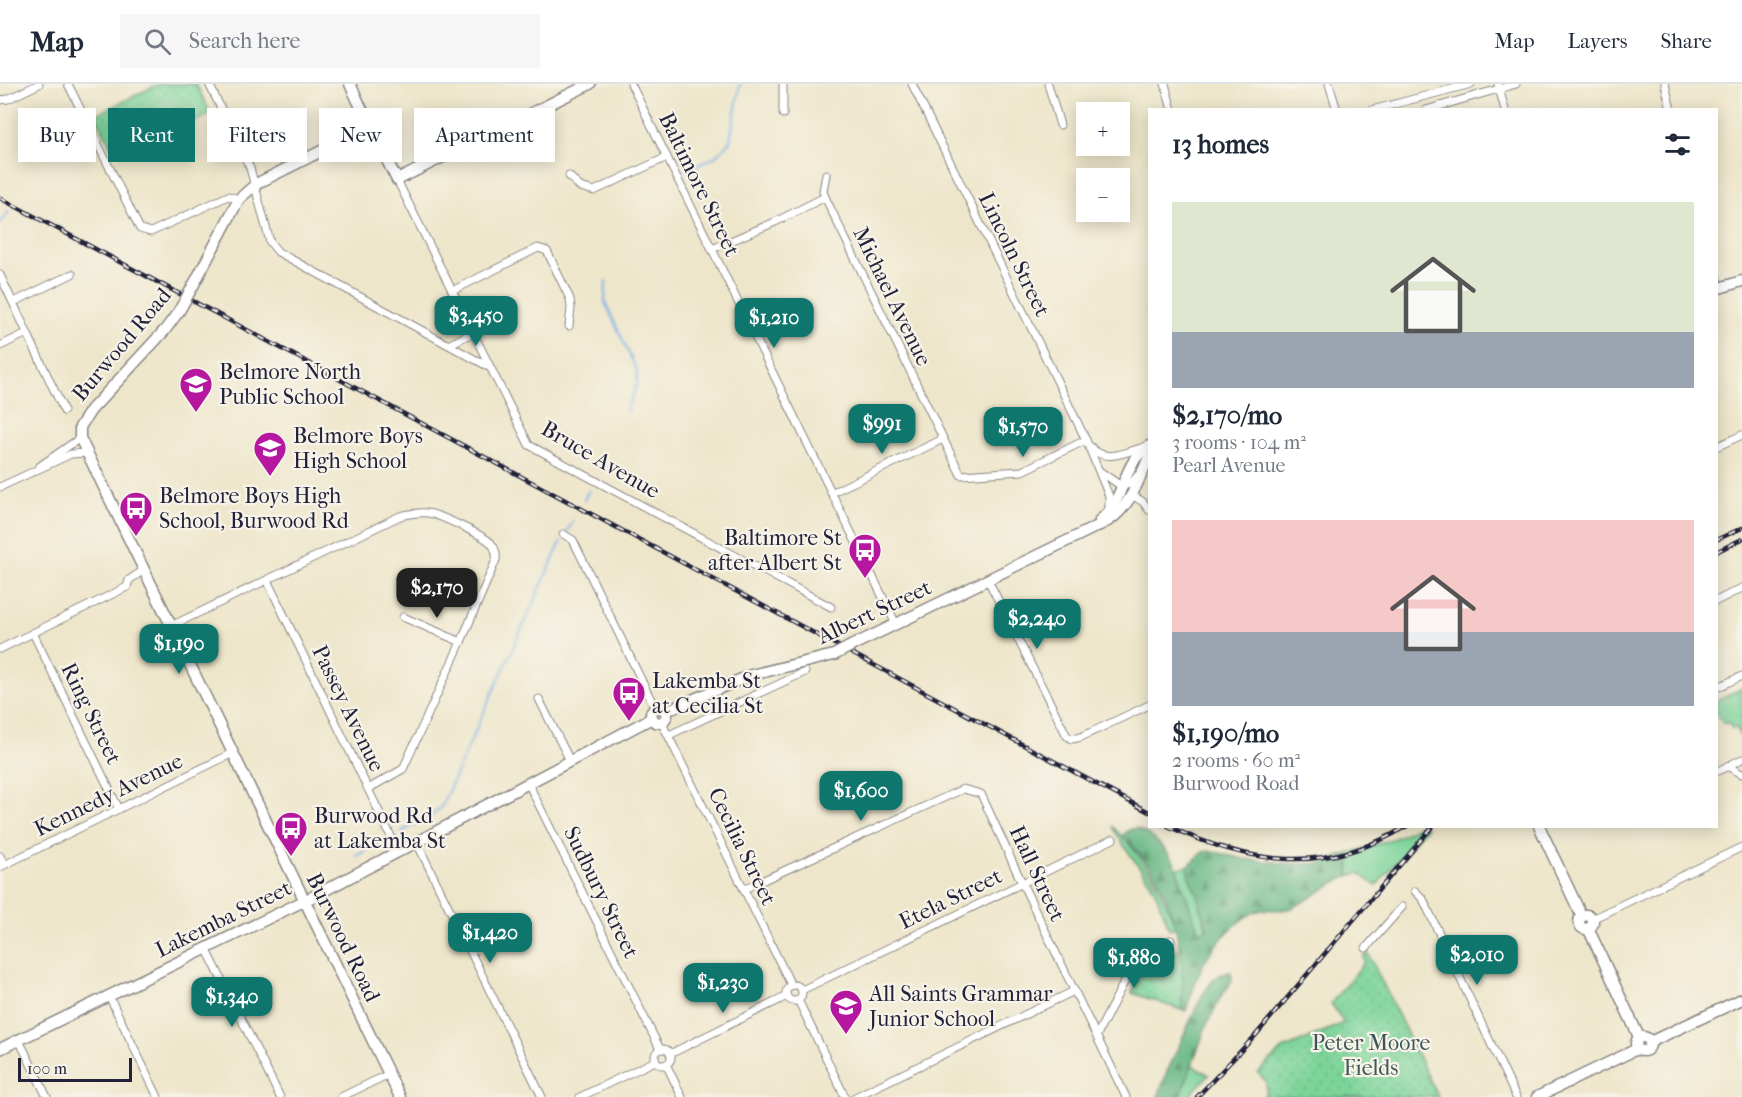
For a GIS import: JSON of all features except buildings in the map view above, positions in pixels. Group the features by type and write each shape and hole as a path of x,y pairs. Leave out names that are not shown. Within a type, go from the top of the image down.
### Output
{"main road":[{"path":"350,84 361,108"},
{"path":"397,180 590,84"},
{"name":"Burwood Road","path":"319,152 255,184 239,199 179,311 165,330 91,410 80,427 80,438 400,1097"},
{"name":"Bruce Avenue","path":"388,162 397,180"},
{"path":"1718,288 1742,281"},
{"name":"Albert Street","path":"1059,545 1104,518 1115,502 1133,461 1148,447"},
{"name":"Albert Street","path":"658,712 752,675 784,665 834,655 1114,517 1132,495 1148,460"},
{"path":"658,712 657,723 662,723"},
{"name":"Lakemba Street","path":"0,1050 417,842 658,712"},
{"path":"1537,1097 1637,1049 1641,1052 1650,1047 1540,828"},
{"path":"1645,1040 1742,999"}],"street":[{"path":"0,100 8,99 39,84"},
{"path":"68,84 138,226 143,231 156,230 228,196 239,199"},
{"path":"209,84 250,168 270,242 278,252 489,367"},
{"name":"Baltimore Street","path":"631,84 896,624"},
{"path":"783,84 783,114"},
{"name":"Lincoln Street","path":"912,84 1086,440 1110,500 1104,518"},
{"path":"1048,84 1060,125"},
{"path":"1165,84 1171,108"},
{"path":"1329,84 1336,108"},
{"path":"1380,108 1471,84"},
{"path":"1432,108 1499,86 1516,84"},
{"path":"1665,84 1671,108"},
{"path":"1499,86 1504,108"},
{"path":"569,176 580,187 594,191 667,157"},
{"name":"Michael Avenue","path":"826,174 823,191 825,197 961,475 1022,471 1086,440"},
{"name":"Bruce Avenue","path":"397,180 529,445 831,607"},
{"path":"712,249 775,222 825,197"},
{"path":"452,291 523,255 543,248 547,251 570,299 568,326"},
{"path":"14,302 72,274"},
{"path":"0,275 64,411"},
{"path":"0,346 27,333"},
{"path":"450,344 472,333"},
{"path":"1718,446 1742,435"},
{"path":"37,469 45,461 80,438"},
{"path":"831,493 943,438"},
{"path":"1086,440 1095,452 1103,456 1148,446"},
{"path":"0,487 71,454 87,453"},
{"path":"1097,470 1121,486 1131,484 1148,460"},
{"path":"1132,495 1143,502 1148,509"},
{"path":"171,626 400,516 417,512 438,516 492,543 497,555 461,642 403,769 368,789"},
{"path":"562,534 573,540 658,712"},
{"path":"0,649 127,587 129,580 144,570"},
{"name":"Passey Avenue","path":"267,580 398,851"},
{"path":"988,580 1063,732 1072,739 1081,737 1148,705"},
{"path":"1718,600 1742,588"},
{"path":"403,617 461,642"},
{"name":"Ring Street","path":"33,633 119,809"},
{"name":"Albert Street","path":"669,735 805,672"},
{"path":"1718,687 1742,676"},
{"path":"539,699 570,761"},
{"name":"Cecilia Street","path":"662,723 792,985"},
{"name":"Kennedy Avenue","path":"2,866 233,753"},
{"path":"1718,771 1742,759"},
{"path":"1727,766 1742,774"},
{"name":"Sudbury Street","path":"528,783 660,1049"},
{"name":"Hall Street","path":"744,889 963,789 981,794 1126,1097"},
{"name":"Etela Street","path":"802,990 1113,839"},
{"path":"417,842 542,1097"},
{"path":"1587,921 1742,847"},
{"path":"0,856 2,866"},
{"path":"1415,891 1423,899 1516,1097"},
{"path":"1366,948 1402,907"},
{"path":"1097,1035 1135,961 1171,940"},
{"path":"206,948 280,1097"},
{"path":"787,996 788,988 792,985 799,986 802,990 798,1000"},
{"path":"855,1097 1074,991"},
{"path":"109,996 158,1097"},
{"path":"670,1054 787,996"},
{"path":"787,996 791,1000 798,1000"},
{"path":"798,1000 845,1097"},
{"path":"19,1040 47,1097"},
{"path":"660,1049 667,1050 670,1054 671,1059 666,1064 659,1064 656,1061 656,1053 660,1049"},
{"path":"580,1097 656,1061"},
{"path":"666,1064 682,1097"},
{"path":"341,1097 389,1074"}],"green space":[{"path":"159,84 196,84 208,108 207,116 195,122 195,108 109,108"},
{"path":"108,109 108,141 96,117 96,115"},
{"path":"1742,688 1742,735 1740,736 1736,727 1732,729 1728,722 1724,724 1718,716 1718,700"},
{"path":"1112,826 1150,872 1176,927 1169,929 1154,889"},
{"path":"1136,828 1158,842 1174,862 1196,925 1201,932 1207,929 1190,879 1188,866 1203,852 1211,851 1244,859 1295,864 1322,863 1344,855 1349,856 1349,876 1292,908 1261,910 1238,923 1216,945 1206,959 1186,1011 1181,1010 1181,963 1172,916 1153,872 1122,836"},
{"path":"1415,828 1426,828 1376,886 1359,873 1349,876 1350,865 1344,855 1398,837"},
{"path":"1188,866 1207,930 1201,932 1196,925 1176,868"},
{"path":"1181,949 1183,985 1181,1010 1132,993 1144,969"},
{"name":"Peter Moore Fields","path":"1368,953 1438,1097 1262,1097 1266,1094 1266,1082 1258,1073 1281,1050 1344,1023 1331,1003 1365,962 1363,957"},
{"path":"1231,972 1232,981 1220,998 1206,1027 1180,1097 1158,1097 1201,997 1213,980 1222,974"},
{"path":"1192,1065 1209,1075 1188,1097 1180,1097"}],"waterway":[{"path":"686,171 716,156 730,141 740,84"},
{"path":"0,222 9,212"},
{"path":"606,281 605,302 637,371 637,384 626,411"},
{"path":"584,500 589,490"},
{"path":"567,532 573,521"},
{"path":"401,832 431,816 441,807 561,542"},
{"path":"356,856 384,841"}],"railway":[{"path":"0,198 1148,811"},
{"path":"1718,539 1742,528"},
{"path":"1718,551 1742,539"},
{"path":"1173,828 1229,849 1259,856 1288,859 1318,858 1347,852 1377,842 1403,828"},
{"path":"1197,1097 1255,1036 1431,828"}],"place":[{"name":"Belmore North Public School","path":"196,413"},
{"name":"Belmore Boys High School","path":"270,477"},
{"name":"Belmore Boys High School, Burwood Rd","path":"136,537"},
{"name":"Baltimore St after Albert St","path":"865,579"},
{"name":"Lakemba St at Cecilia St","path":"629,722"},
{"name":"Burwood Rd at Lakemba St","path":"291,857"},
{"name":"All Saints Grammar Junior School","path":"846,1035"}]}
